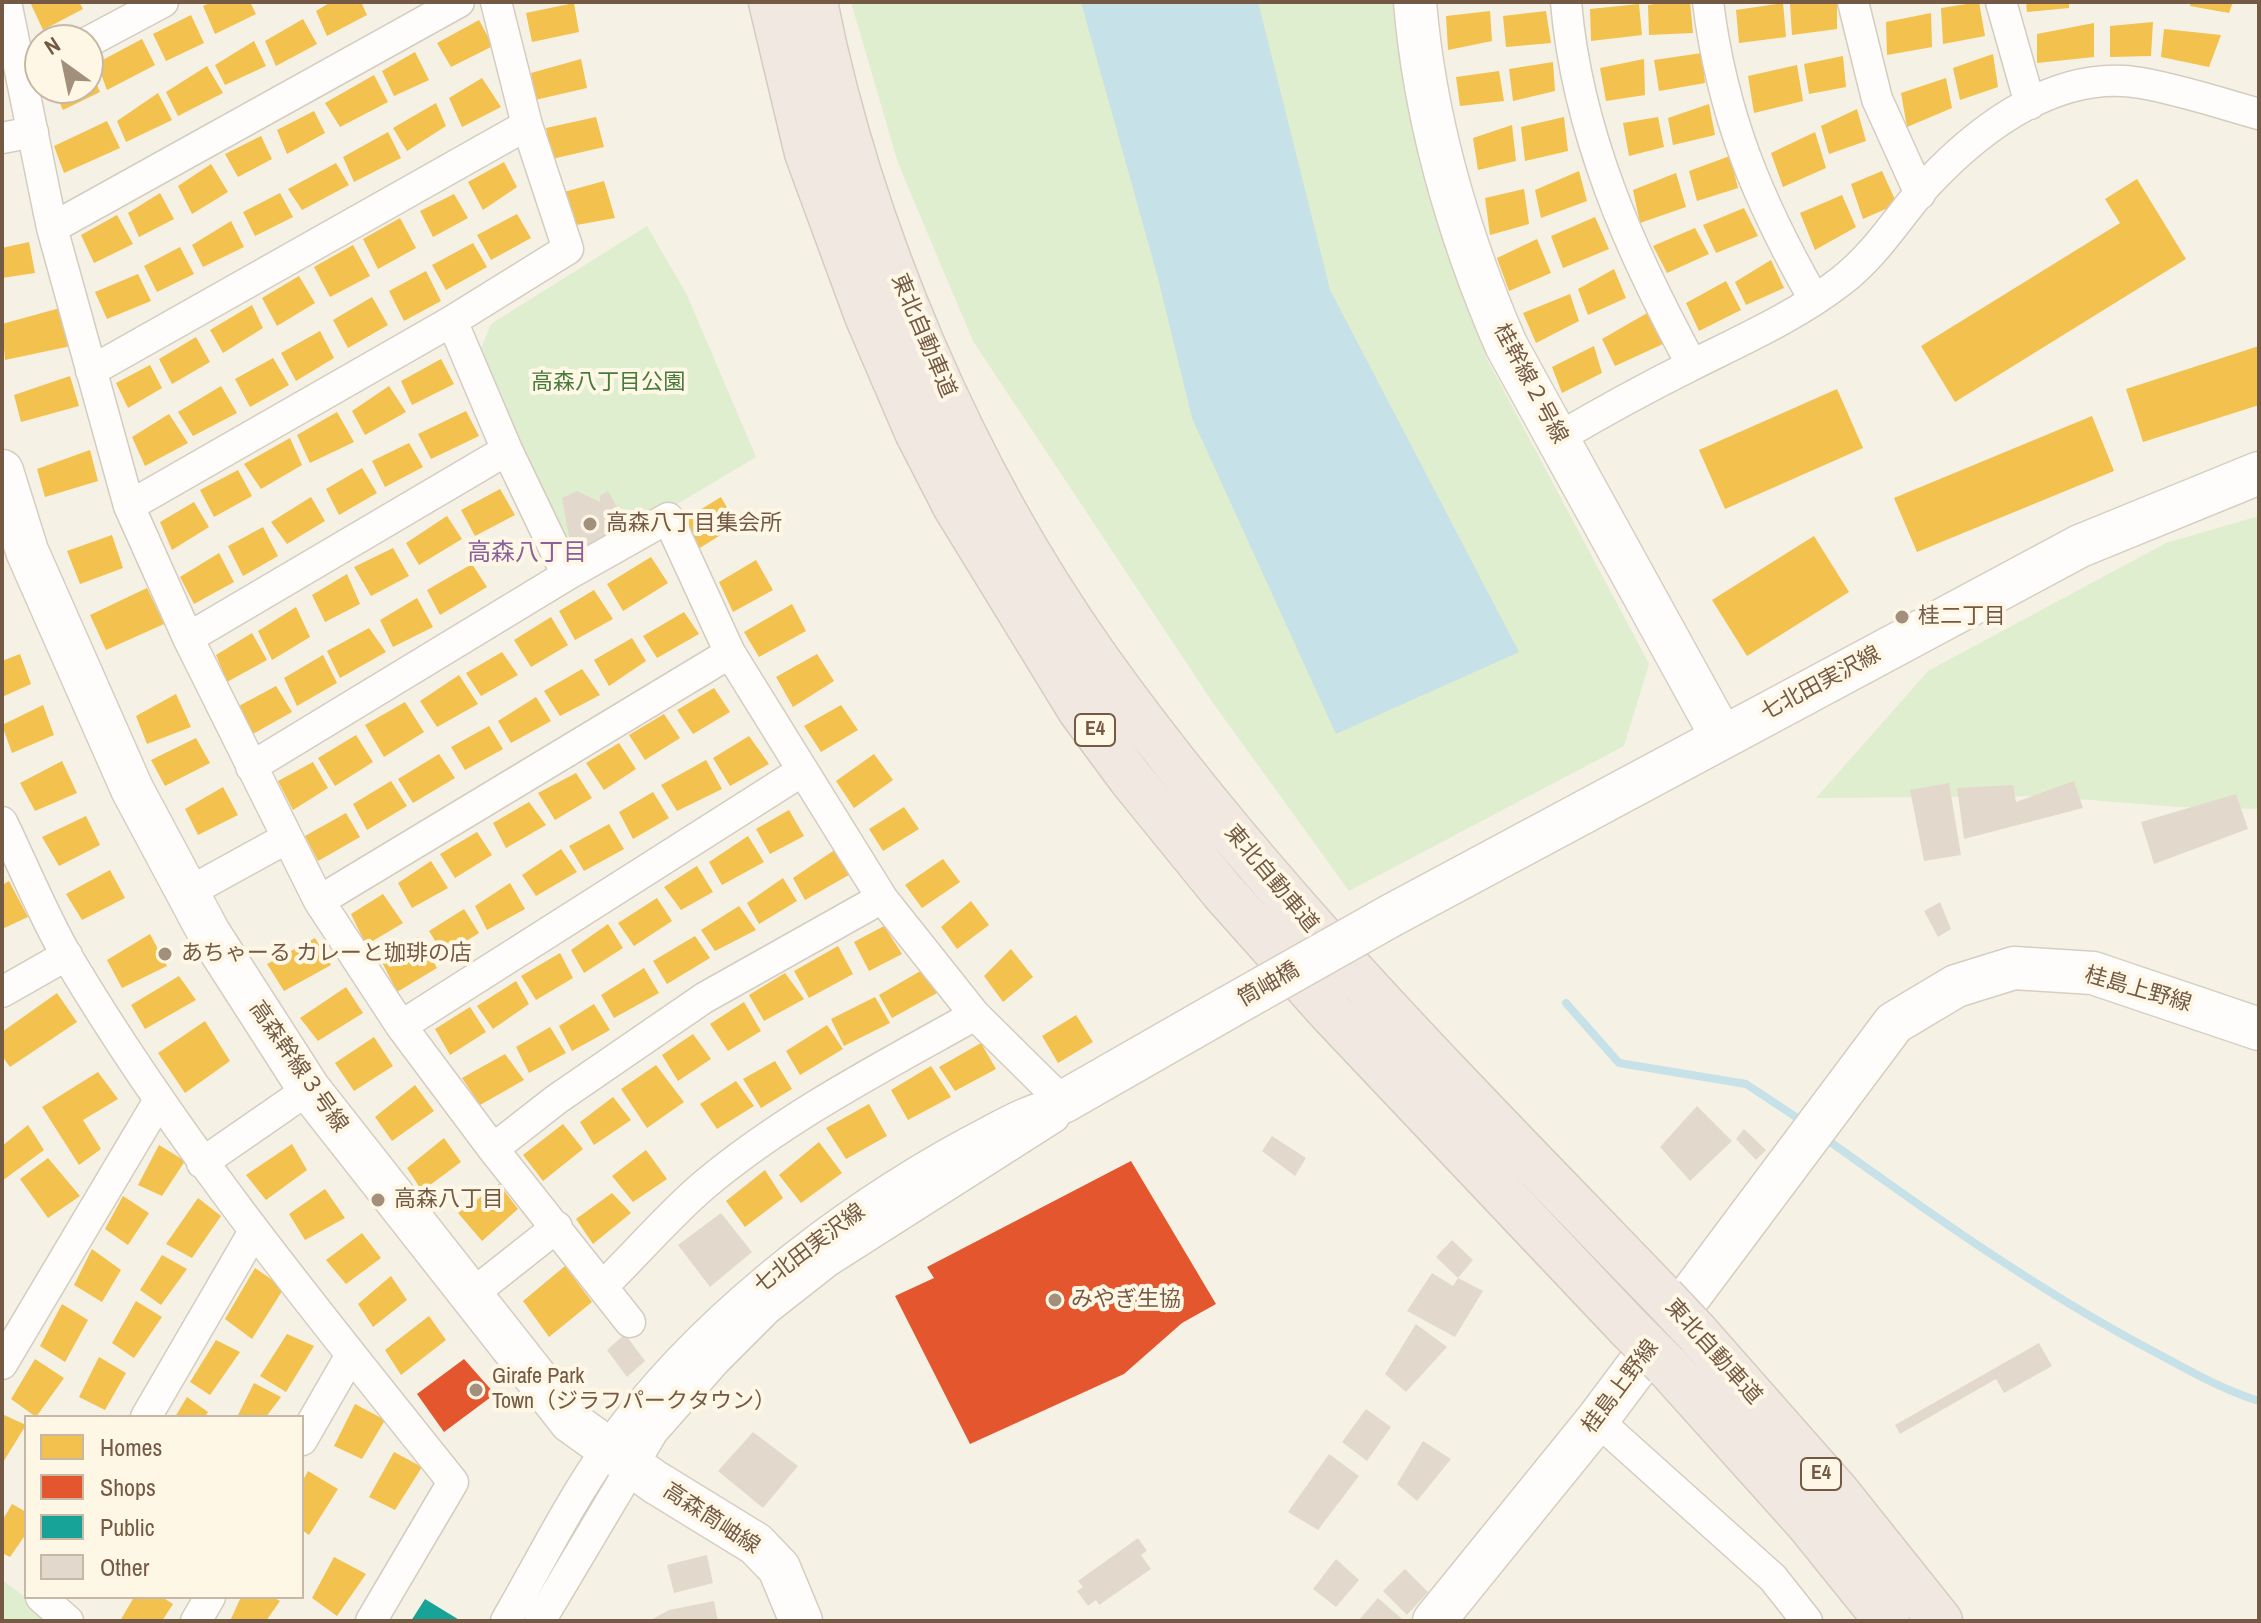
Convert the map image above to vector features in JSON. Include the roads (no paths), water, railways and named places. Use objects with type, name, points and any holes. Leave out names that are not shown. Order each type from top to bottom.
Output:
[{"type":"highway","name":"東北自動車道","points":[[771,2],[807,153],[867,316],[917,432],[977,544],[1080,710],[1131,779],[1223,892],[1331,1013],[1666,1365],[1807,1522],[1887,1621]]},
{"type":"highway","name":"東北自動車道","points":[[815,2],[855,151],[914,322],[976,455],[1028,548],[1096,656],[1187,779],[1281,893],[1369,991],[1696,1332],[1837,1492],[1940,1621]]},
{"type":"street","points":[[6,2],[24,56]]},
{"type":"street","points":[[104,33],[163,2]]},
{"type":"street","points":[[52,228],[459,2]]},
{"type":"street","points":[[129,506],[452,321],[568,249],[527,125],[496,2]]},
{"type":"street","name":"桂幹線２号線","points":[[1415,2],[1427,106],[1458,222],[1506,345],[1722,737]]},
{"type":"street","points":[[1566,2],[1581,88],[1614,207],[1692,365]]},
{"type":"street","points":[[1708,2],[1726,107],[1771,218],[1814,299]]},
{"type":"street","points":[[1853,2],[1877,99],[1920,194]]},
{"type":"street","points":[[2001,2],[2030,104]]},
{"type":"street","points":[[1558,438],[1840,282],[1872,253],[1920,194],[1987,126],[2030,104],[2094,84],[2139,83],[2259,114]]},
{"type":"street","points":[[32,104],[33,132],[52,228],[129,506],[188,638],[251,767],[319,901],[401,1026],[493,1149],[604,1285],[630,1322]]},
{"type":"street","points":[[91,371],[527,125]]},
{"type":"street","points":[[2,138],[33,132]]},
{"type":"street","points":[[452,321],[507,450],[567,575]]},
{"type":"street","points":[[188,638],[507,450]]},
{"type":"street","name":"高森幹線３号線","points":[[2,471],[15,555],[187,893],[309,1089],[571,1422],[619,1458]]},
{"type":"street","name":"七北田実沢線","points":[[1392,915],[2080,546],[2259,473]]},
{"type":"street","points":[[251,767],[567,575],[668,518],[730,653],[882,898],[975,1015],[1063,1102]]},
{"type":"street","points":[[319,901],[730,653]]},
{"type":"street","points":[[401,1026],[802,771]]},
{"type":"street","points":[[2,822],[67,955],[158,1102],[253,1233],[453,1482],[371,1621]]},
{"type":"street","points":[[187,893],[287,838]]},
{"type":"street","points":[[493,1149],[557,1099],[704,998],[882,898]]},
{"type":"street","name":"筒岫橋","points":[[1229,1007],[1392,915]]},
{"type":"street","points":[[2,992],[67,955]]},
{"type":"street","name":"桂島上野線","points":[[1434,1621],[1597,1420],[1828,1107],[1894,1023],[1956,986],[2014,968],[2093,973],[2259,1029]]},
{"type":"street","name":"七北田実沢線","points":[[506,1621],[698,1345],[752,1292],[833,1228],[918,1170],[1037,1106],[1063,1102],[1229,1007]]},
{"type":"street","points":[[604,1285],[702,1187],[769,1136],[975,1015]]},
{"type":"street","points":[[202,1163],[309,1089]]},
{"type":"street","points":[[2,1364],[158,1102]]},
{"type":"street","points":[[471,1295],[557,1227]]},
{"type":"street","points":[[147,1415],[253,1233]]},
{"type":"street","points":[[304,1437],[351,1355]]},
{"type":"street","points":[[1597,1420],[1773,1578],[1807,1621]]},
{"type":"street","points":[[540,1621],[619,1458]]},
{"type":"street","name":"高森筒岫線","points":[[619,1458],[756,1544],[779,1568],[801,1621]]},
{"type":"street","points":[[43,1599],[68,1621]]},
{"type":"street","points":[[196,1621],[209,1599]]},
{"type":"water","points":[[1081,2],[1258,2],[1330,290],[1519,652],[1336,734],[1192,418],[1158,278]]},
{"type":"waterway","points":[[1566,1003],[1619,1063],[1746,1084],[1805,1123]]},
{"type":"waterway","points":[[1822,1136],[1942,1221],[2064,1301],[2203,1378],[2259,1401]]},
{"type":"place","name":"高森八丁目集会所","points":[[590,524]]},
{"type":"place","name":"桂二丁目","points":[[1902,617]]},
{"type":"place","name":"あちゃーる カレーと珈琲の店","points":[[165,954]]},
{"type":"place","name":"高森八丁目","points":[[378,1200]]},
{"type":"place","name":"みやぎ生協","points":[[1055,1300]]},
{"type":"place","name":"Girafe Park Town（ジラフパークタウン）","points":[[476,1390]]},
{"type":"district","name":"高森八丁目","points":[[527,554]]},
{"type":"park label","name":"高森八丁目公園","points":[[608,383]]}]
